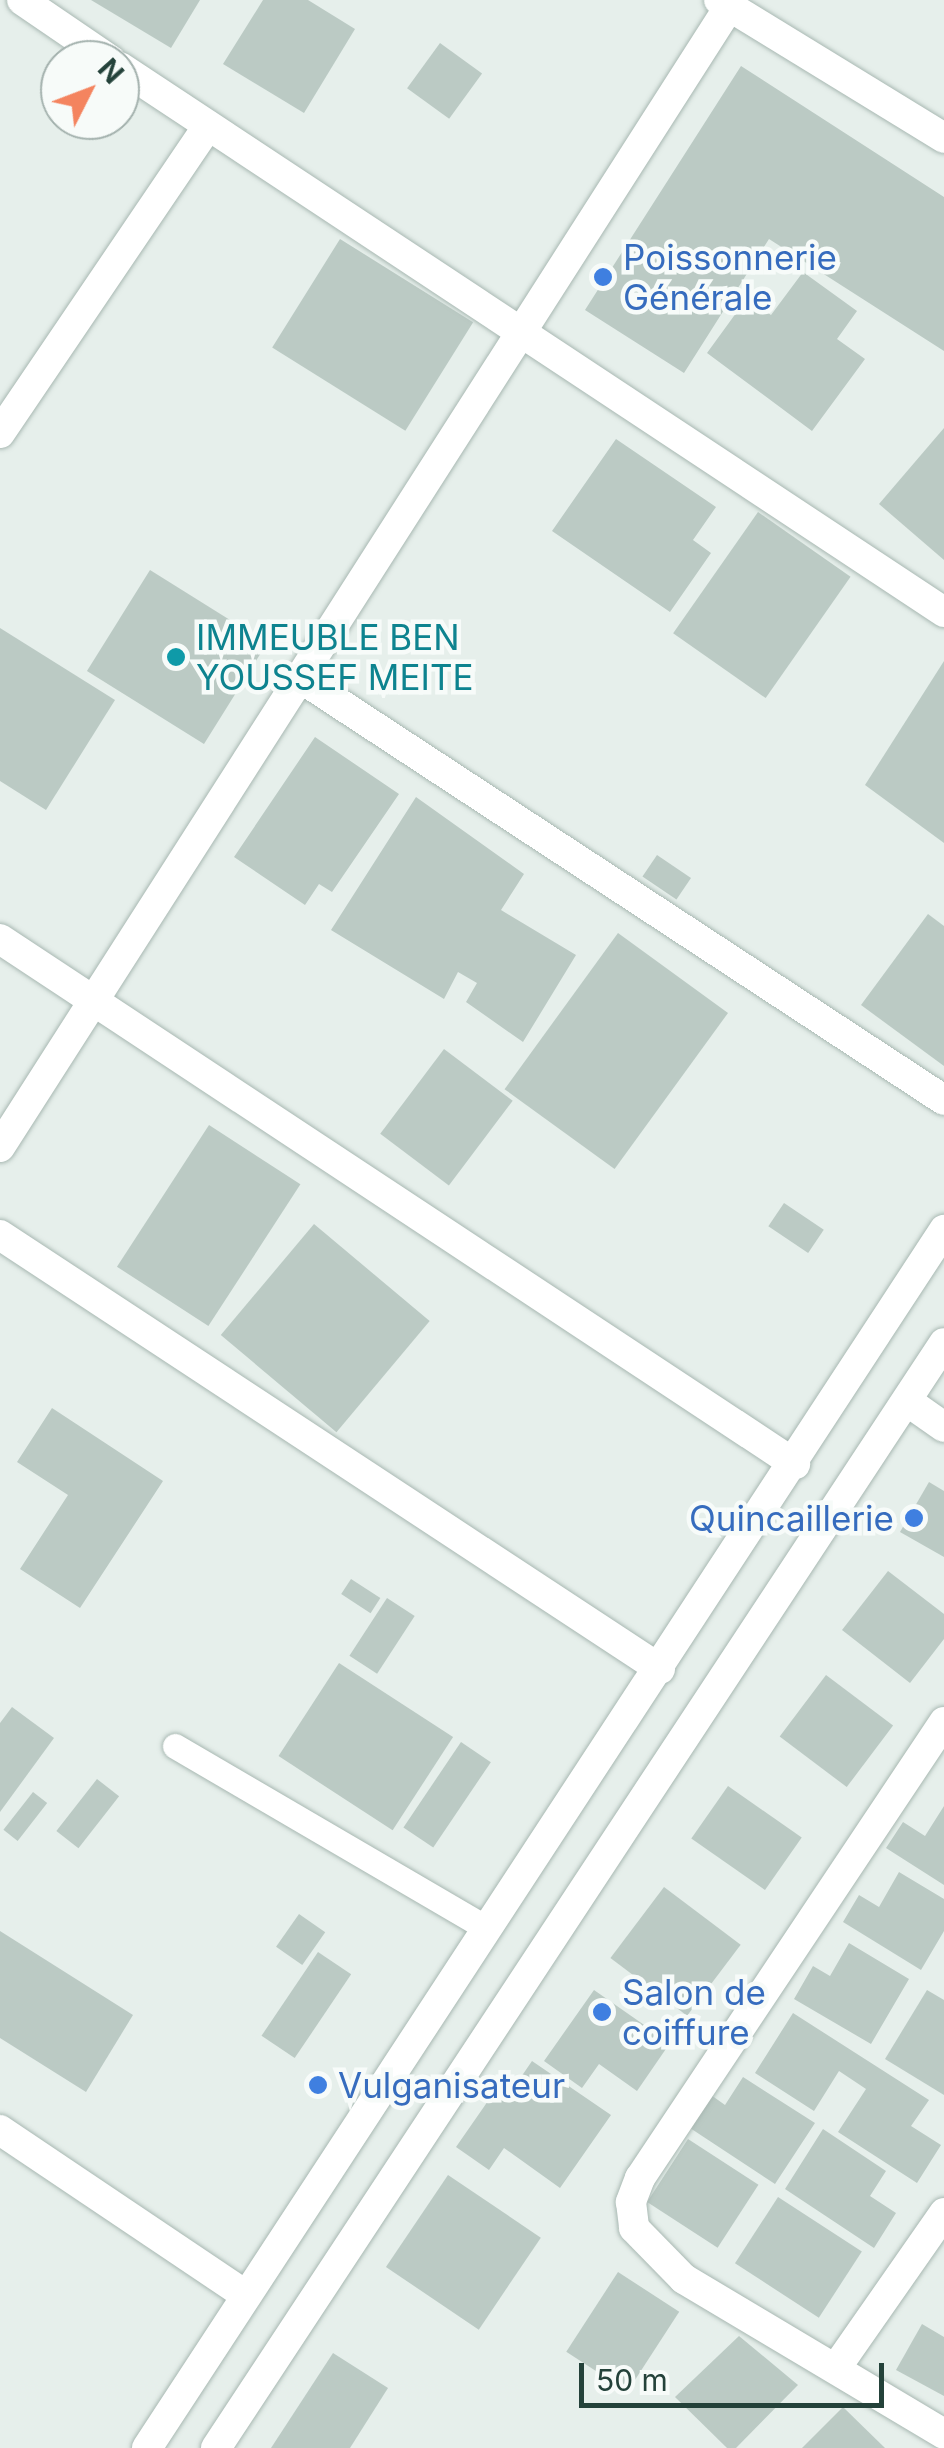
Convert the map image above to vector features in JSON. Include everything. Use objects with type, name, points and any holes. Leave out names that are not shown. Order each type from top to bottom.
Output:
[{"type":"street","points":[[0,9],[6,0]]},
{"type":"street","points":[[22,0],[81,40]]},
{"type":"street","points":[[0,1146],[520,332],[724,4],[944,138]]},
{"type":"street","points":[[140,80],[944,612]]},
{"type":"street","points":[[0,433],[208,126]]},
{"type":"street","points":[[300,677],[944,1100]]},
{"type":"street","points":[[0,940],[94,998],[796,1464]]},
{"type":"street","points":[[146,2448],[483,1926],[796,1464],[944,1230]]},
{"type":"street","points":[[0,1235],[660,1670]]},
{"type":"street","points":[[216,2448],[944,1343]]},
{"type":"street","points":[[907,1401],[944,1427]]},
{"type":"street","points":[[939,1739],[640,2178],[630,2202],[634,2228],[684,2279],[944,2434]]},
{"type":"street","points":[[0,2130],[244,2294]]},
{"type":"street","points":[[836,2368],[944,2213]]},
{"type":"lane","points":[[175,1746],[483,1926]]},
{"type":"building","points":[[91,0],[200,0],[171,48]]},
{"type":"building","points":[[263,0],[308,0],[355,29],[304,113],[223,64]]},
{"type":"building","points":[[440,43],[482,74],[449,119],[407,88]]},
{"type":"building","points":[[741,66],[944,197],[944,351],[769,239],[684,373],[585,310]]},
{"type":"building","points":[[340,239],[473,322],[405,431],[272,348]]},
{"type":"building","points":[[803,272],[857,311],[837,339],[865,359],[812,431],[707,353],[747,298],[771,315]]},
{"type":"building","points":[[944,428],[944,560],[879,504]]},
{"type":"building","points":[[616,439],[716,507],[693,540],[711,553],[670,612],[552,531]]},
{"type":"building","points":[[758,512],[851,577],[766,698],[673,633]]},
{"type":"building","name":"IMMEUBLE BEN YOUSSEF MEITE","points":[[150,570],[267,643],[204,744],[87,671]]},
{"type":"building","points":[[0,628],[115,700],[46,810],[0,781]]},
{"type":"building","points":[[944,661],[944,843],[865,785]]},
{"type":"building","points":[[315,737],[399,794],[332,892],[319,884],[305,905],[234,857]]},
{"type":"building","points":[[416,797],[524,874],[501,910],[576,955],[523,1042],[466,1002],[477,983],[458,972],[444,999],[331,930]]},
{"type":"building","points":[[657,855],[691,878],[676,899],[642,877]]},
{"type":"building","points":[[928,914],[944,926],[944,1066],[861,1005]]},
{"type":"building","points":[[618,933],[728,1013],[615,1169],[505,1089]]},
{"type":"building","points":[[444,1049],[513,1101],[449,1185],[380,1134]]},
{"type":"building","points":[[209,1125],[300,1184],[208,1326],[117,1267]]},
{"type":"building","points":[[784,1203],[824,1230],[808,1253],[768,1226]]},
{"type":"building","points":[[314,1224],[430,1321],[336,1432],[221,1335]]},
{"type":"building","points":[[52,1408],[163,1481],[80,1608],[20,1569],[68,1495],[17,1462]]},
{"type":"building","points":[[929,1482],[944,1491],[944,1557],[900,1532]]},
{"type":"building","points":[[888,1571],[944,1614],[944,1639],[910,1683],[842,1630]]},
{"type":"building","points":[[351,1579],[380,1598],[371,1613],[341,1594]]},
{"type":"building","points":[[387,1598],[415,1616],[377,1674],[349,1656]]},
{"type":"building","points":[[339,1663],[453,1737],[393,1830],[279,1756]]},
{"type":"building","points":[[826,1675],[893,1726],[847,1787],[780,1736]]},
{"type":"building","points":[[12,1707],[54,1738],[0,1812],[0,1723]]},
{"type":"building","points":[[461,1742],[491,1762],[433,1848],[403,1827]]},
{"type":"building","points":[[97,1779],[119,1796],[78,1848],[56,1831]]},
{"type":"building","points":[[728,1786],[802,1838],[765,1890],[691,1838]]},
{"type":"building","points":[[33,1792],[47,1803],[18,1841],[3,1830]]},
{"type":"building","points":[[944,1806],[944,1885],[886,1848],[903,1822],[925,1836]]},
{"type":"building","points":[[899,1872],[944,1899],[944,1931],[921,1970],[843,1922],[859,1895],[879,1907]]},
{"type":"building","points":[[664,1887],[741,1945],[687,2016],[610,1958]]},
{"type":"building","points":[[299,1914],[325,1932],[302,1965],[276,1947]]},
{"type":"building","points":[[0,1931],[133,2015],[86,2092],[0,2038]]},
{"type":"building","points":[[849,1943],[909,1979],[871,2044],[794,1999],[813,1966],[830,1976]]},
{"type":"building","points":[[318,1952],[351,1974],[295,2058],[262,2036]]},
{"type":"building","points":[[594,1990],[670,2043],[637,2091],[599,2064],[582,2088],[544,2061]]},
{"type":"building","points":[[927,1990],[944,2000],[944,2095],[885,2059]]},
{"type":"building","points":[[793,2013],[929,2100],[911,2126],[941,2145],[917,2183],[838,2132],[866,2089],[839,2071],[814,2111],[755,2073]]},
{"type":"building","points":[[532,2061],[611,2115],[560,2188],[504,2148],[489,2170],[456,2147],[497,2088],[508,2096]]},
{"type":"building","points":[[743,2077],[815,2123],[775,2184],[690,2128],[711,2095],[725,2105]]},
{"type":"building","points":[[823,2129],[886,2171],[870,2196],[896,2213],[874,2248],[785,2189]]},
{"type":"building","points":[[688,2139],[758,2185],[718,2248],[647,2202]]},
{"type":"building","points":[[448,2175],[541,2238],[479,2330],[386,2267]]},
{"type":"building","points":[[778,2197],[862,2251],[819,2318],[735,2263]]},
{"type":"building","points":[[618,2272],[679,2312],[627,2391],[566,2352]]},
{"type":"building","points":[[922,2324],[944,2337],[944,2396],[896,2370]]},
{"type":"building","points":[[739,2336],[798,2385],[736,2448],[727,2448],[675,2397]]},
{"type":"building","points":[[333,2353],[388,2388],[350,2448],[271,2448]]},
{"type":"building","points":[[843,2407],[885,2448],[802,2448]]},
{"type":"place","name":"Poissonnerie Générale","points":[[603,277]]},
{"type":"place","name":"IMMEUBLE BEN YOUSSEF MEITE","points":[[176,657]]},
{"type":"place","name":"Quincaillerie","points":[[914,1518]]},
{"type":"place","name":"Salon de coiffure","points":[[602,2012]]},
{"type":"place","name":"Vulganisateur","points":[[318,2085]]}]
